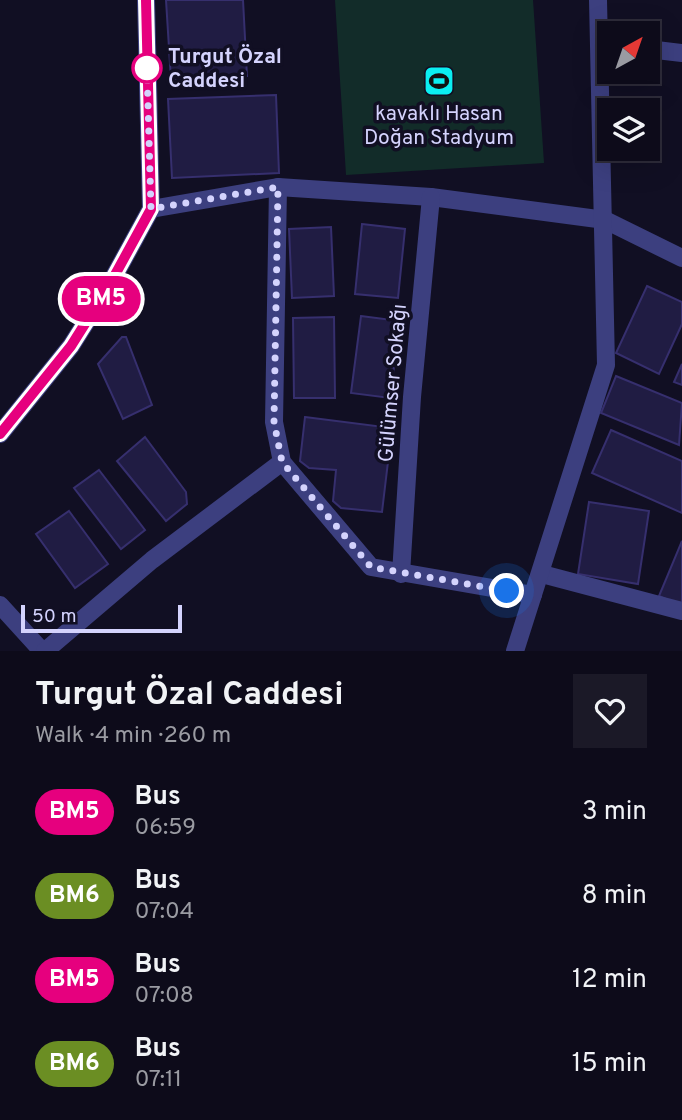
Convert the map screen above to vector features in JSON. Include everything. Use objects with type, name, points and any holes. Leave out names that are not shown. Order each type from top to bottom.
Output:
[{"type":"street","points":[[0,434],[71,346],[110,284],[151,209],[146,0]]},
{"type":"street","points":[[598,0],[601,21]]},
{"type":"street","points":[[660,50],[682,53]]},
{"type":"street","points":[[515,651],[542,574],[606,365],[605,84]]},
{"type":"street","points":[[151,209],[278,187],[431,197],[605,220],[682,258]]},
{"type":"street","points":[[278,187],[274,422],[282,462],[371,567],[533,595]]},
{"type":"street","name":"Gülümser Sokağı","points":[[401,574],[412,397],[431,197]]},
{"type":"street","points":[[0,605],[44,651],[152,560],[282,462]]},
{"type":"street","points":[[542,574],[682,611]]},
{"type":"green space","name":"kavaklı Hasan Doğan Stadyum","points":[[335,0],[533,0],[544,163],[346,175]]},
{"type":"building","points":[[166,0],[243,0],[247,76],[171,80]]},
{"type":"building","points":[[276,95],[279,173],[172,178],[168,99]]},
{"type":"building","points":[[362,224],[405,229],[398,298],[355,294]]},
{"type":"building","points":[[331,227],[334,296],[292,298],[289,229]]},
{"type":"building","points":[[647,286],[682,302],[682,324],[659,374],[616,353]]},
{"type":"building","points":[[361,316],[400,321],[390,398],[351,393]]},
{"type":"building","points":[[334,317],[335,398],[294,398],[293,318]]},
{"type":"building","points":[[122,337],[126,337],[152,405],[123,419],[98,364]]},
{"type":"building","points":[[682,364],[682,385],[674,382]]},
{"type":"building","points":[[616,376],[682,403],[679,445],[601,413]]},
{"type":"building","points":[[305,417],[392,428],[382,512],[341,508],[333,501],[336,470],[309,468],[300,461]]},
{"type":"building","points":[[611,430],[682,461],[682,513],[592,473]]},
{"type":"building","points":[[145,437],[186,492],[187,504],[166,521],[117,461]]},
{"type":"building","points":[[99,470],[145,530],[121,549],[74,488]]},
{"type":"building","points":[[589,502],[649,511],[638,584],[578,574]]},
{"type":"building","points":[[69,511],[108,564],[75,588],[36,534]]},
{"type":"building","points":[[682,541],[682,606],[659,596]]},
{"type":"bus line","name":"BM5","points":[[0,434],[71,346],[110,284],[151,209],[146,0]]},
{"type":"place","name":"Turgut Özal Caddesi","points":[[147,68]]},
{"type":"place","name":"kavaklı Hasan Doğan Stadyum","points":[[439,81]]},
{"type":"route","points":[[147,68],[151,209],[278,187],[274,422],[282,462],[371,567],[507,591]]}]
